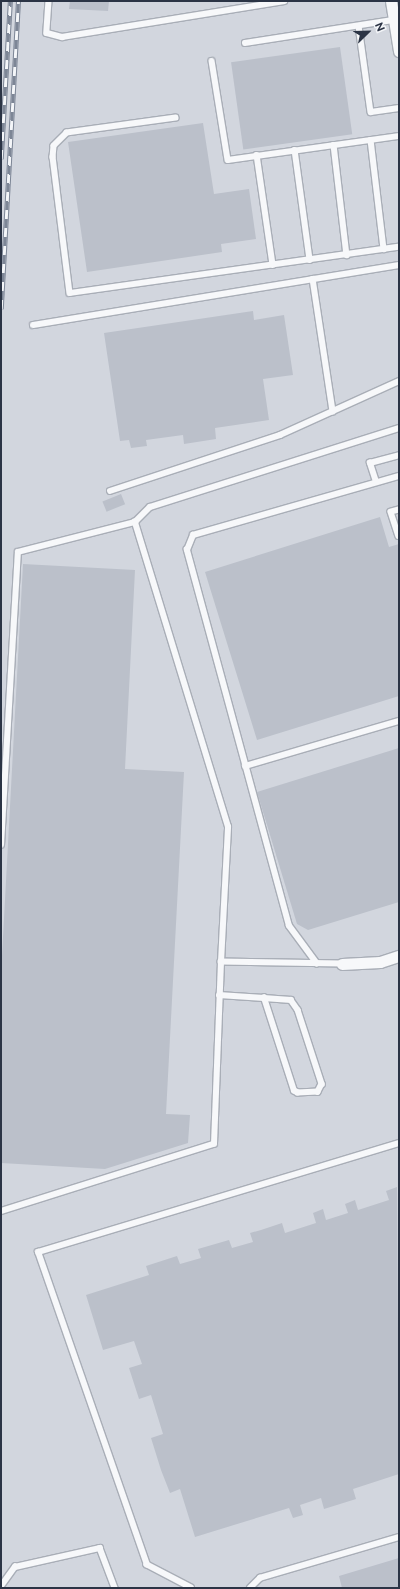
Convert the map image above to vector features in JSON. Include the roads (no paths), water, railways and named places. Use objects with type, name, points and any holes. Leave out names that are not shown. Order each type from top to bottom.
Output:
[{"type":"street","points":[[391,1],[399,51]]},
{"type":"street","points":[[342,964],[380,962],[399,956]]},
{"type":"lane","points":[[49,1],[47,33],[62,37],[284,1]]},
{"type":"lane","points":[[245,43],[394,20]]},
{"type":"lane","points":[[359,26],[371,112],[399,108]]},
{"type":"lane","points":[[212,61],[228,160],[399,136]]},
{"type":"lane","points":[[176,118],[67,133],[54,146],[53,157],[70,293],[399,247]]},
{"type":"lane","points":[[370,140],[384,250]]},
{"type":"lane","points":[[334,145],[347,255]]},
{"type":"lane","points":[[294,150],[310,260]]},
{"type":"lane","points":[[257,156],[274,265]]},
{"type":"lane","points":[[33,325],[399,266]]},
{"type":"lane","points":[[313,279],[333,411]]},
{"type":"lane","points":[[110,490],[280,435],[399,381]]},
{"type":"lane","points":[[1,845],[18,552],[135,522],[150,507],[399,428]]},
{"type":"lane","points":[[376,482],[370,463],[399,455]]},
{"type":"lane","points":[[317,964],[289,926],[187,550],[193,535],[399,476]]},
{"type":"lane","points":[[399,510],[391,512],[399,536]]},
{"type":"lane","points":[[1,1211],[214,1144],[219,995],[228,827],[135,522]]},
{"type":"lane","points":[[246,766],[399,720]]},
{"type":"lane","points":[[221,962],[342,964]]},
{"type":"lane","points":[[219,995],[264,998],[291,1000],[295,1004],[322,1084],[318,1092],[298,1093],[294,1091],[264,998]]},
{"type":"lane","points":[[191,1588],[147,1565],[38,1252],[399,1143]]},
{"type":"lane","points":[[250,1588],[260,1578],[399,1537]]},
{"type":"lane","points":[[1,1586],[15,1567],[100,1548],[115,1588]]},
{"type":"railway","points":[[1,159],[10,1]]},
{"type":"railway","points":[[1,309],[18,1]]}]
